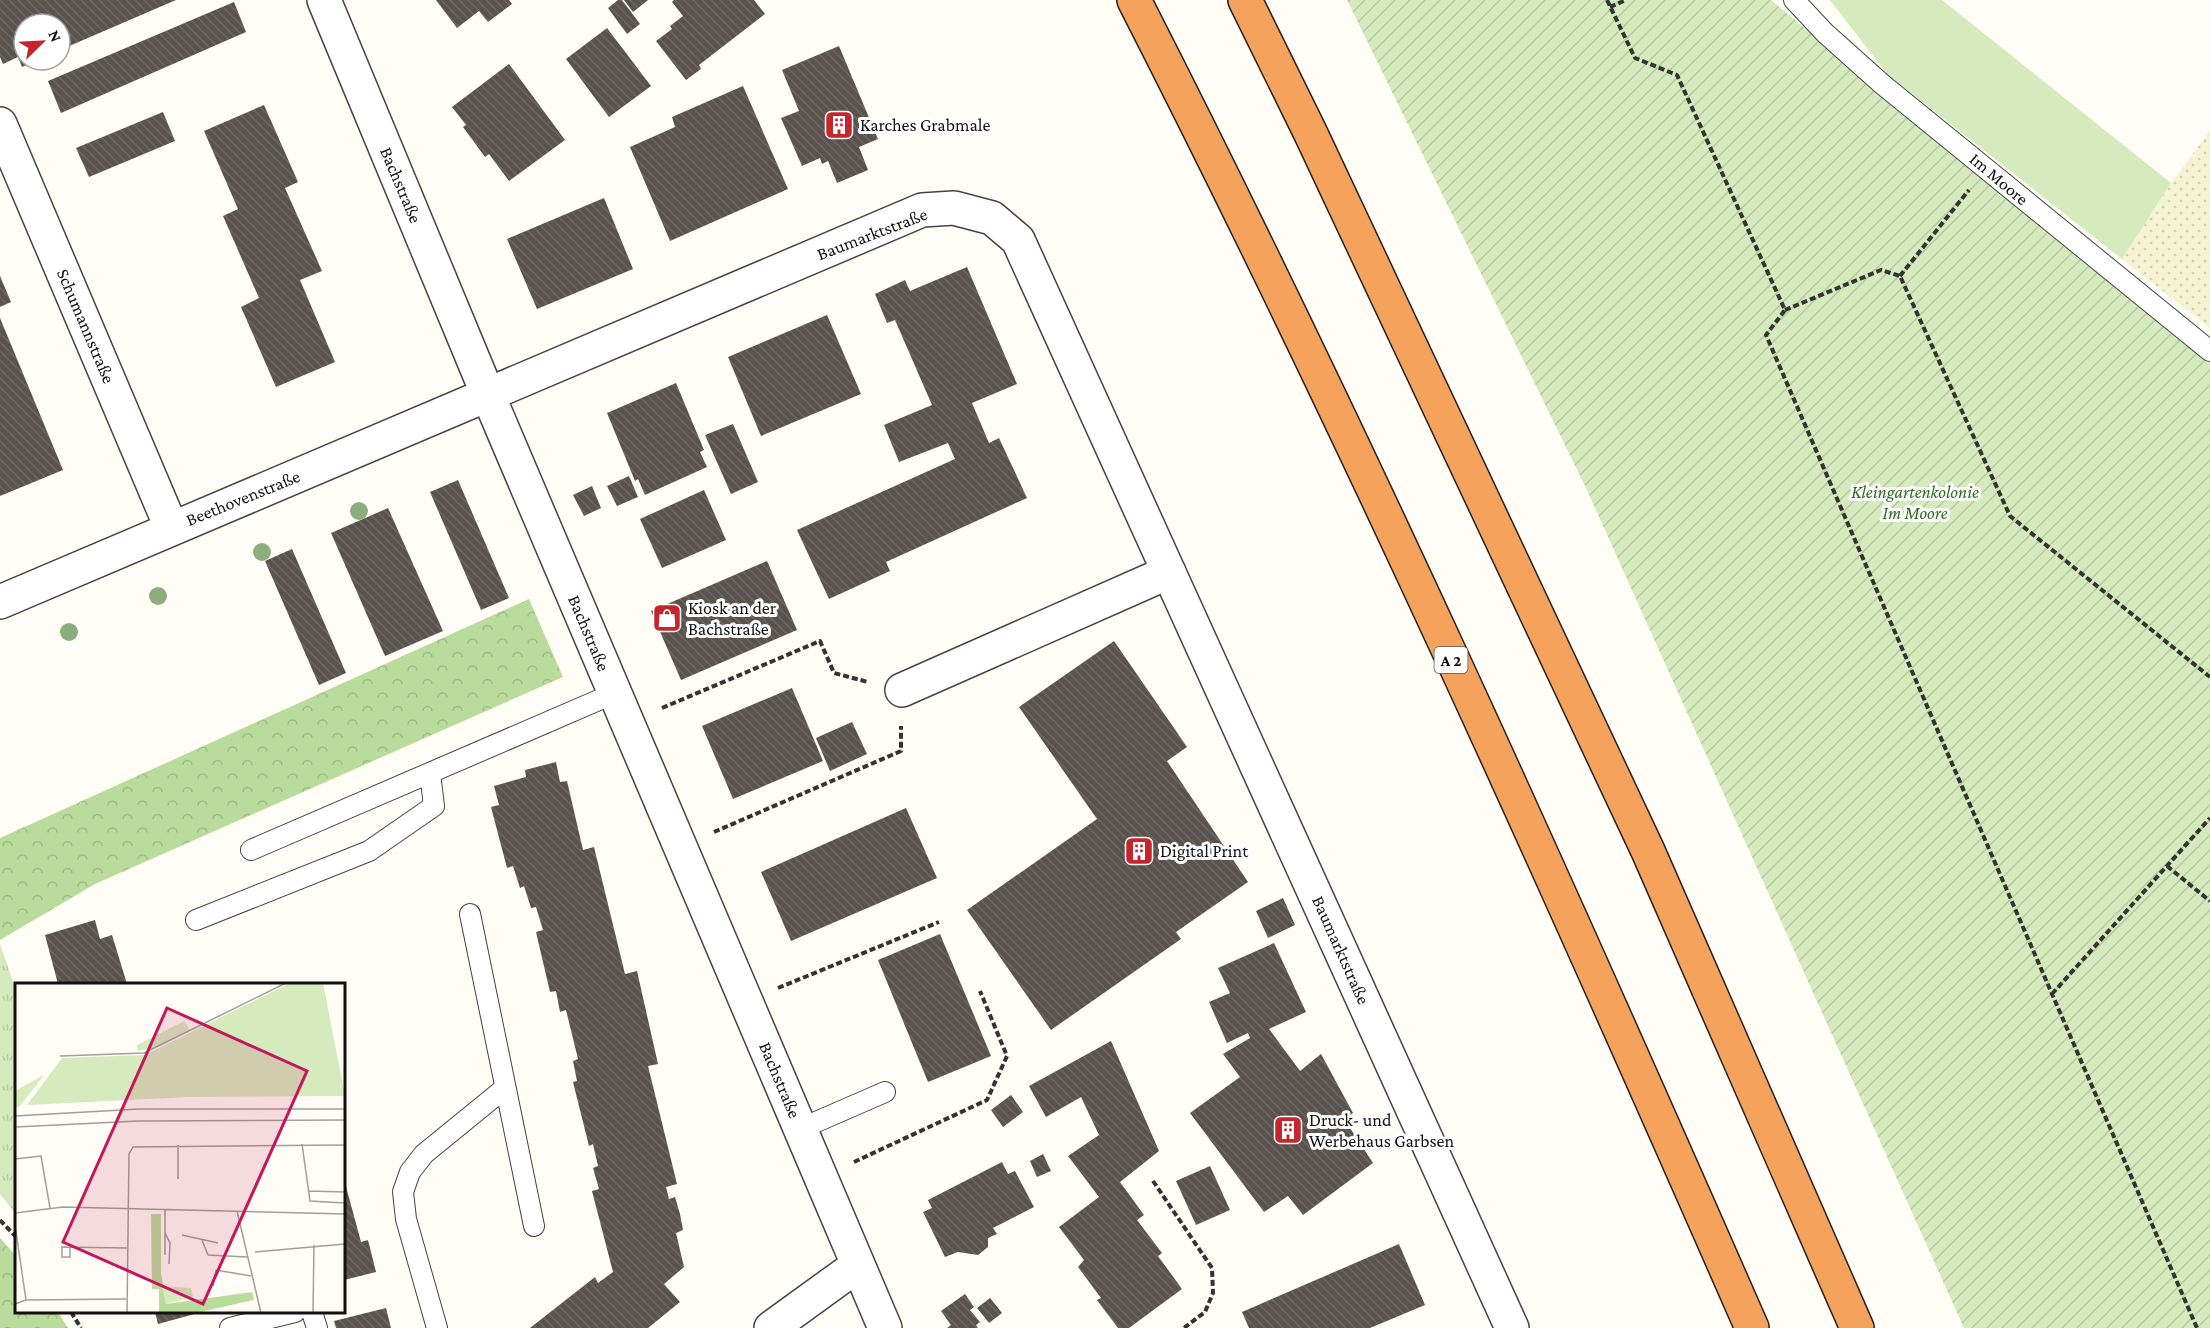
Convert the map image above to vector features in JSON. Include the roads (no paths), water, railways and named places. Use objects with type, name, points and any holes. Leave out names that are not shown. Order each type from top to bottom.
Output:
[{"type":"highway","name":"A 2","points":[[1134,0],[1223,174],[1563,897],[1752,1328]]},
{"type":"highway","points":[[1245,0],[1310,132],[1643,840],[1857,1328]]},
{"type":"street","name":"Bachstraße","points":[[324,0],[488,395],[885,1328]]},
{"type":"street","name":"Schumannstraße","points":[[0,124],[171,527]]},
{"type":"street","name":"Baumarktstraße","points":[[488,395],[922,210],[954,208],[992,218],[1018,240],[1512,1328]]},
{"type":"street","name":"Beethovenstraße","points":[[0,602],[171,527],[488,395]]},
{"type":"street","points":[[902,690],[1169,572]]},
{"type":"street","points":[[771,1328],[858,1265]]},
{"type":"lane","name":"Im Moore","points":[[1794,0],[1833,41],[2210,351]]},
{"type":"lane","points":[[251,850],[430,772],[621,708]]},
{"type":"lane","points":[[196,920],[369,851],[434,806],[430,772]]},
{"type":"lane","points":[[470,914],[534,1226]]},
{"type":"lane","points":[[437,1328],[406,1219],[403,1192],[410,1172],[424,1154],[505,1088]]},
{"type":"lane","points":[[800,1129],[885,1092]]},
{"type":"lane","points":[[230,1328],[287,1313]]},
{"type":"lane","points":[[313,1313],[317,1328]]},
{"type":"place","name":"Karches Grabmale","points":[[839,125]]},
{"type":"place","name":"Kiosk an der Bachstraße","points":[[667,618]]},
{"type":"place","name":"Digital Print","points":[[1139,851]]},
{"type":"place","name":"Druck- und Werbehaus Garbsen","points":[[1288,1130]]},
{"type":"park label","name":"Kleingartenkolonie Im Moore","points":[[1915,502]]}]
